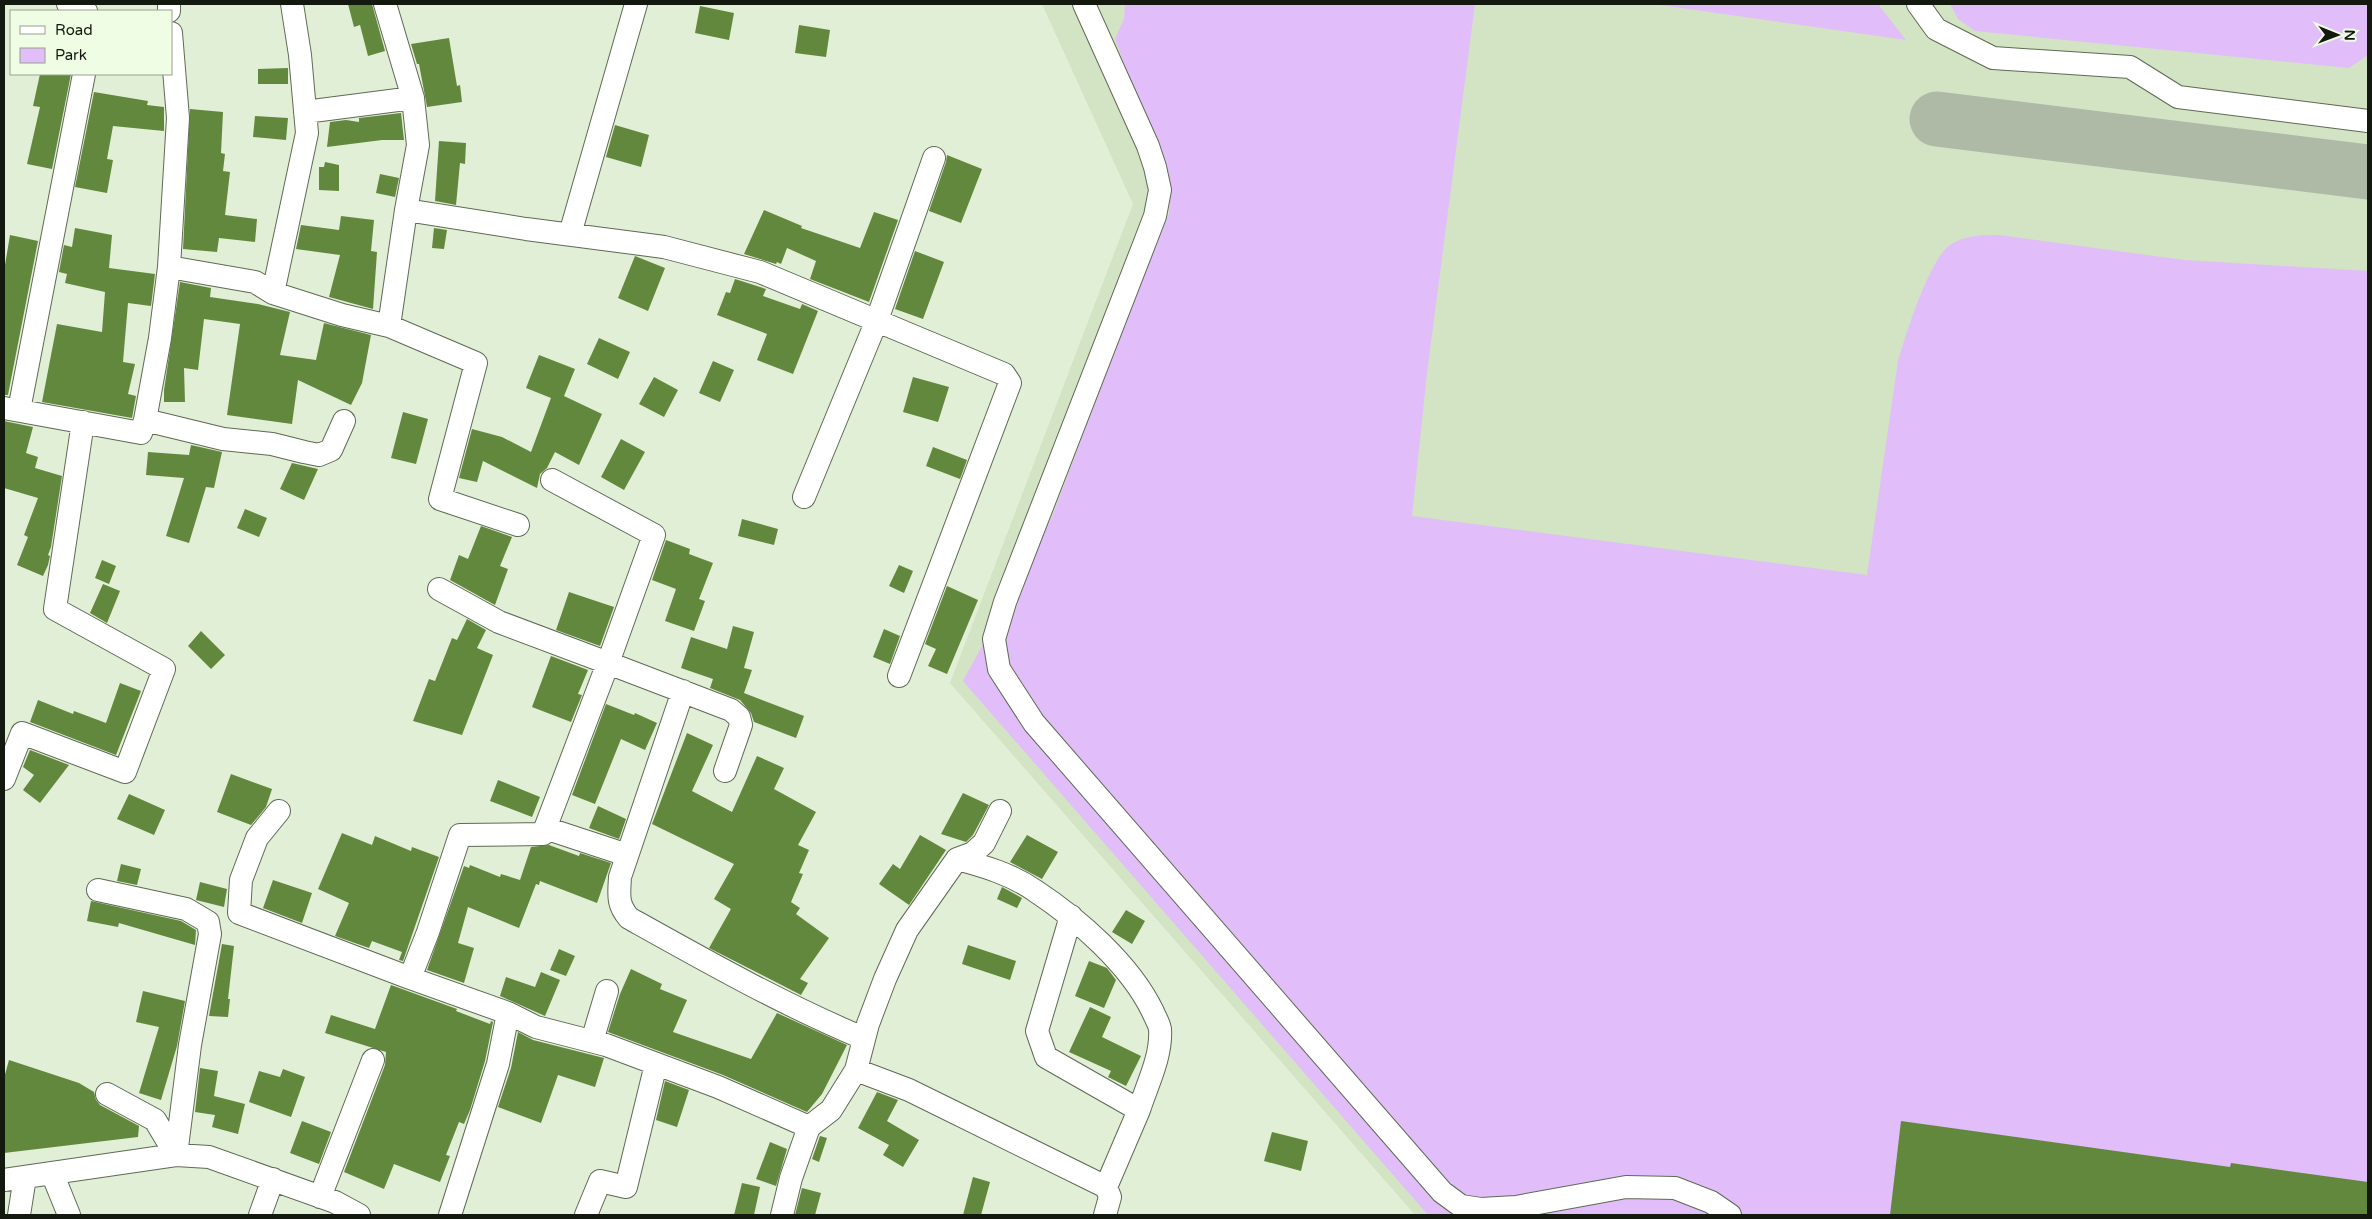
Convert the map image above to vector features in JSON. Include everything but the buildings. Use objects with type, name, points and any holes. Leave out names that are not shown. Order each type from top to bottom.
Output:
[{"type":"street","points":[[68,4],[83,10]]},
{"type":"street","points":[[273,293],[306,133],[292,4]]},
{"type":"street","points":[[385,4],[413,98],[418,145],[406,210],[389,326]]},
{"type":"street","points":[[570,234],[636,4]]},
{"type":"street","points":[[1084,4],[1148,146],[1160,190],[1155,216],[1005,602],[994,640],[999,669],[1034,723],[1442,1192],[1461,1206],[1481,1209],[1516,1207],[1626,1187],[1675,1188],[1711,1202],[1730,1215]]},
{"type":"street","points":[[1918,4],[1936,29],[1993,58],[2130,68],[2178,97],[2368,121]]},
{"type":"street","points":[[84,75],[12,409],[141,433],[160,338],[169,267],[178,118],[172,45]]},
{"type":"street","points":[[305,112],[413,98]]},
{"type":"street","points":[[804,497],[877,320],[934,158]]},
{"type":"street","points":[[406,210],[664,248],[760,272],[1004,374],[1010,383],[899,676]]},
{"type":"street","points":[[169,267],[255,282],[273,293],[342,315],[389,326],[476,363],[440,499],[518,525]]},
{"type":"street","points":[[145,420],[223,439],[272,444],[319,454],[331,450],[344,421]]},
{"type":"street","points":[[4,779],[22,732],[125,772],[164,669],[55,609],[83,422]]},
{"type":"street","points":[[410,978],[428,932],[460,835],[543,834],[654,535],[552,480]]},
{"type":"street","points":[[439,589],[499,622],[730,710],[738,717],[741,725],[725,771]]},
{"type":"street","points":[[683,691],[627,855],[620,878],[618,901],[629,918],[756,989],[863,1038]]},
{"type":"street","points":[[279,810],[257,838],[241,880],[239,913],[508,1013],[536,1026],[592,1041],[718,1087],[809,1127]]},
{"type":"street","points":[[782,1215],[791,1178],[809,1127],[831,1110],[856,1070],[863,1038],[885,979],[908,930],[957,859],[973,853],[984,843],[1000,811]]},
{"type":"street","points":[[545,828],[627,855]]},
{"type":"street","points":[[957,859],[992,868],[1034,890],[1071,916],[1130,973],[1145,996],[1160,1028],[1158,1051],[1139,1110],[1106,1187]]},
{"type":"street","points":[[98,890],[186,909],[208,922],[210,934],[190,1045],[176,1155]]},
{"type":"street","points":[[1071,916],[1037,1031],[1041,1046],[1046,1057],[1139,1110]]},
{"type":"street","points":[[592,1041],[607,991]]},
{"type":"street","points":[[450,1215],[498,1064],[508,1013]]},
{"type":"street","points":[[320,1197],[373,1060]]},
{"type":"street","points":[[586,1215],[600,1181],[626,1186],[656,1064]]},
{"type":"street","points":[[856,1070],[909,1090],[1106,1187],[1110,1197],[1105,1215]]},
{"type":"street","points":[[107,1094],[155,1120],[176,1155]]},
{"type":"street","points":[[19,1215],[14,1179],[176,1155],[209,1157],[320,1197],[359,1215]]},
{"type":"street","points":[[52,1173],[69,1215]]},
{"type":"street","points":[[260,1215],[273,1179]]},
{"type":"shaded area","points":[[1042,4],[2368,4],[2368,1215],[1415,1215],[950,683],[1133,204]]},
{"type":"green space","points":[[1125,4],[1475,4],[1427,373],[1412,516],[1867,575],[1898,361],[1912,316],[1926,281],[1942,253],[1950,245],[1968,237],[1999,235],[2184,260],[2368,271],[2368,1215],[1428,1215],[963,681],[1052,517],[1149,260],[1169,214],[1171,188],[1115,39],[1124,19]]},
{"type":"green space","points":[[1653,4],[1878,4],[1906,40]]},
{"type":"green space","points":[[1950,4],[2368,4],[2368,55],[2349,68],[1975,31],[1958,19]]},
{"type":"taxiway","points":[[1937,119],[2368,172]]}]
